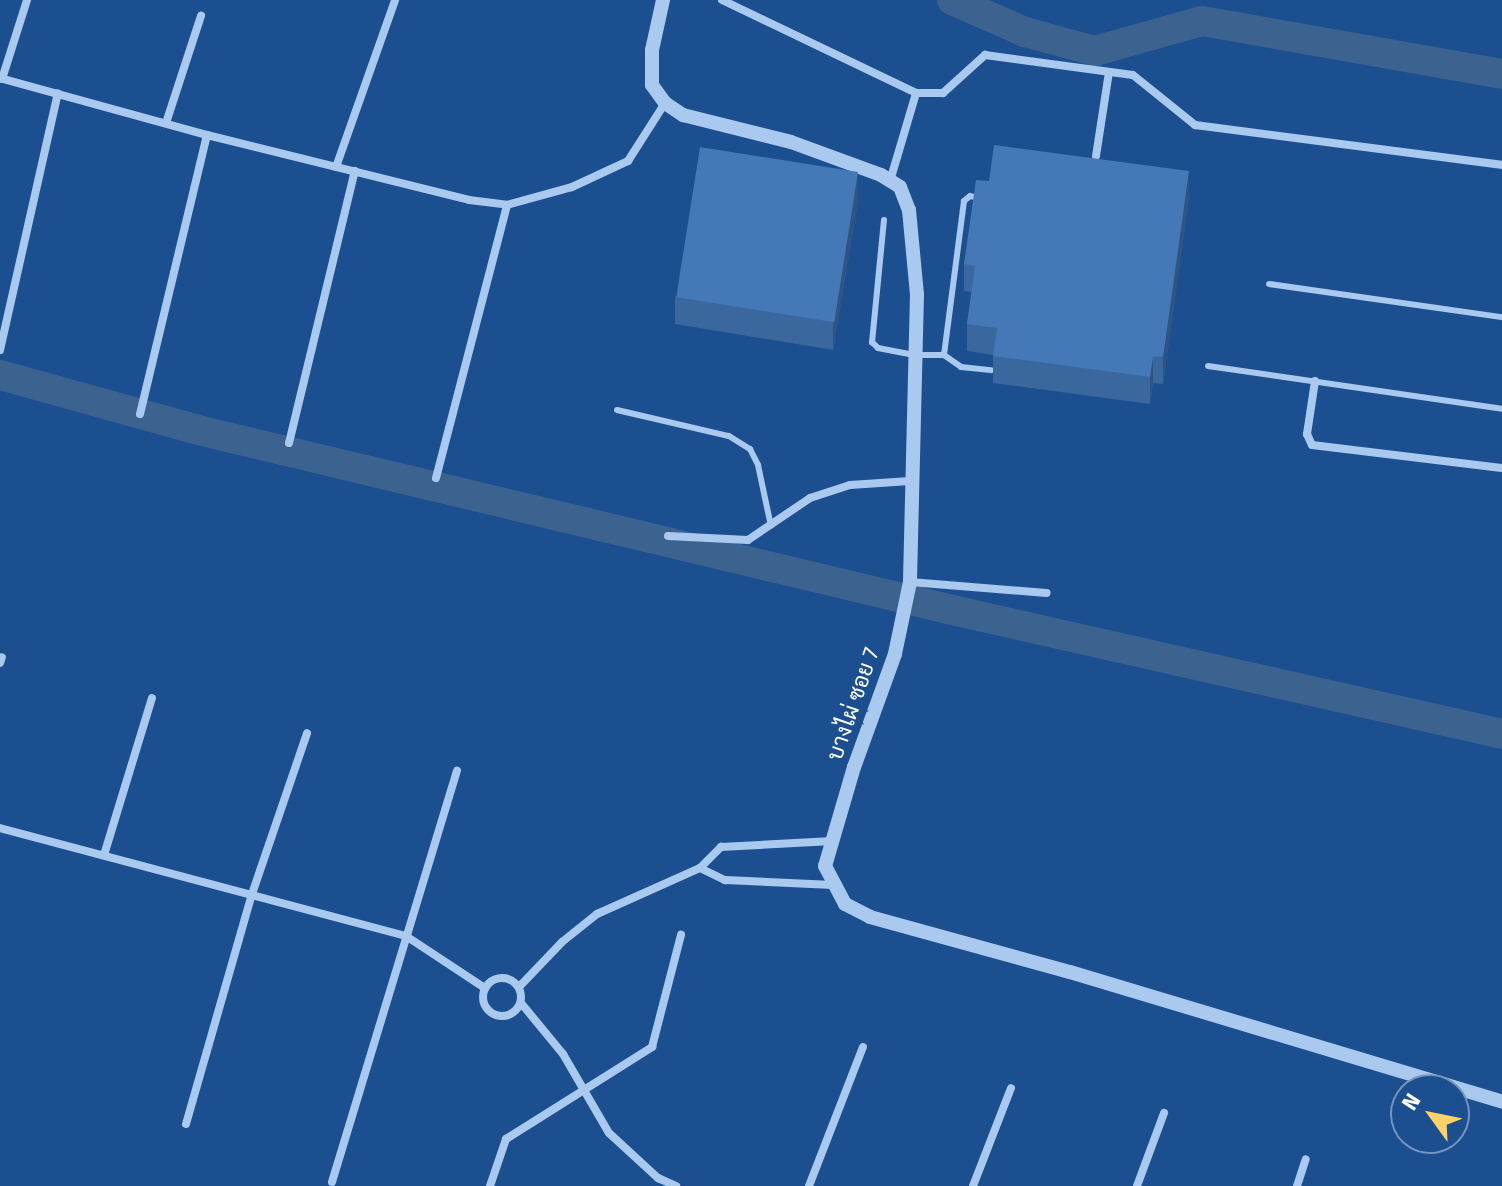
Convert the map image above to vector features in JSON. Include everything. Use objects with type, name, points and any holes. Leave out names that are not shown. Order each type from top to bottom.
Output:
[{"type":"street","points":[[27,0],[1,79],[207,135],[469,200],[507,205],[572,187],[628,161],[665,103]]},
{"type":"street","points":[[336,167],[395,0]]},
{"type":"street","points":[[663,0],[652,50],[652,85],[665,103],[683,115],[791,142],[890,181],[916,93]]},
{"type":"street","points":[[722,0],[916,93],[943,93],[985,55],[1133,75],[1195,125],[1502,165]]},
{"type":"street","points":[[166,123],[201,16]]},
{"type":"street","points":[[1096,156],[1109,72]]},
{"type":"street","points":[[0,350],[58,93]]},
{"type":"street","points":[[140,414],[207,135]]},
{"type":"street","points":[[289,443],[355,171]]},
{"type":"street","name":"บางไผ่ ซอย 7","points":[[833,885],[825,866],[854,767],[895,654],[909,587],[917,294],[909,210],[900,187],[890,181]]},
{"type":"street","points":[[436,478],[507,205]]},
{"type":"street","points":[[1315,381],[1307,434],[1312,445],[1502,468]]},
{"type":"street","points":[[668,536],[748,540],[810,498],[850,485],[910,481]]},
{"type":"street","points":[[909,587],[1047,593]]},
{"type":"street","points":[[104,855],[152,698]]},
{"type":"street","points":[[186,1124],[252,894],[307,733]]},
{"type":"street","points":[[332,1182],[457,771]]},
{"type":"street","points":[[0,828],[406,936],[485,988]]},
{"type":"street","points":[[519,987],[562,942],[597,914],[700,868],[721,847],[833,841]]},
{"type":"street","points":[[700,868],[725,880],[833,885],[845,904],[870,917],[1070,972],[1502,1102]]},
{"type":"street","points":[[490,1186],[506,1139],[652,1047],[681,935]]},
{"type":"street","points":[[521,1003],[509,1015],[493,1014],[484,1003],[485,988],[498,978],[506,978],[519,987],[521,1003],[563,1054],[609,1133],[658,1178],[676,1186]]},
{"type":"street","points":[[809,1186],[863,1047]]},
{"type":"street","points":[[973,1186],[1011,1088]]},
{"type":"street","points":[[1137,1186],[1164,1113]]},
{"type":"street","points":[[1297,1186],[1306,1159]]},
{"type":"lane","points":[[944,355],[964,201],[970,196],[985,199]]},
{"type":"lane","points":[[884,220],[872,342],[878,348],[914,355],[944,355],[961,367],[991,370]]},
{"type":"lane","points":[[1269,284],[1502,317]]},
{"type":"lane","points":[[1208,366],[1502,409]]},
{"type":"lane","points":[[617,410],[729,436],[750,449],[758,465],[771,527]]},
{"type":"building","points":[[994,145],[1189,171],[1163,357],[1153,356],[1150,377],[993,356],[997,328],[967,324],[975,266],[964,264],[976,180],[989,181]]},
{"type":"building","points":[[700,147],[858,172],[834,322],[676,297]]},
{"type":"waterway","points":[[952,0],[1025,32],[1095,51],[1202,21],[1502,74]]},
{"type":"waterway","points":[[0,375],[198,430],[948,609],[1502,734]]}]
